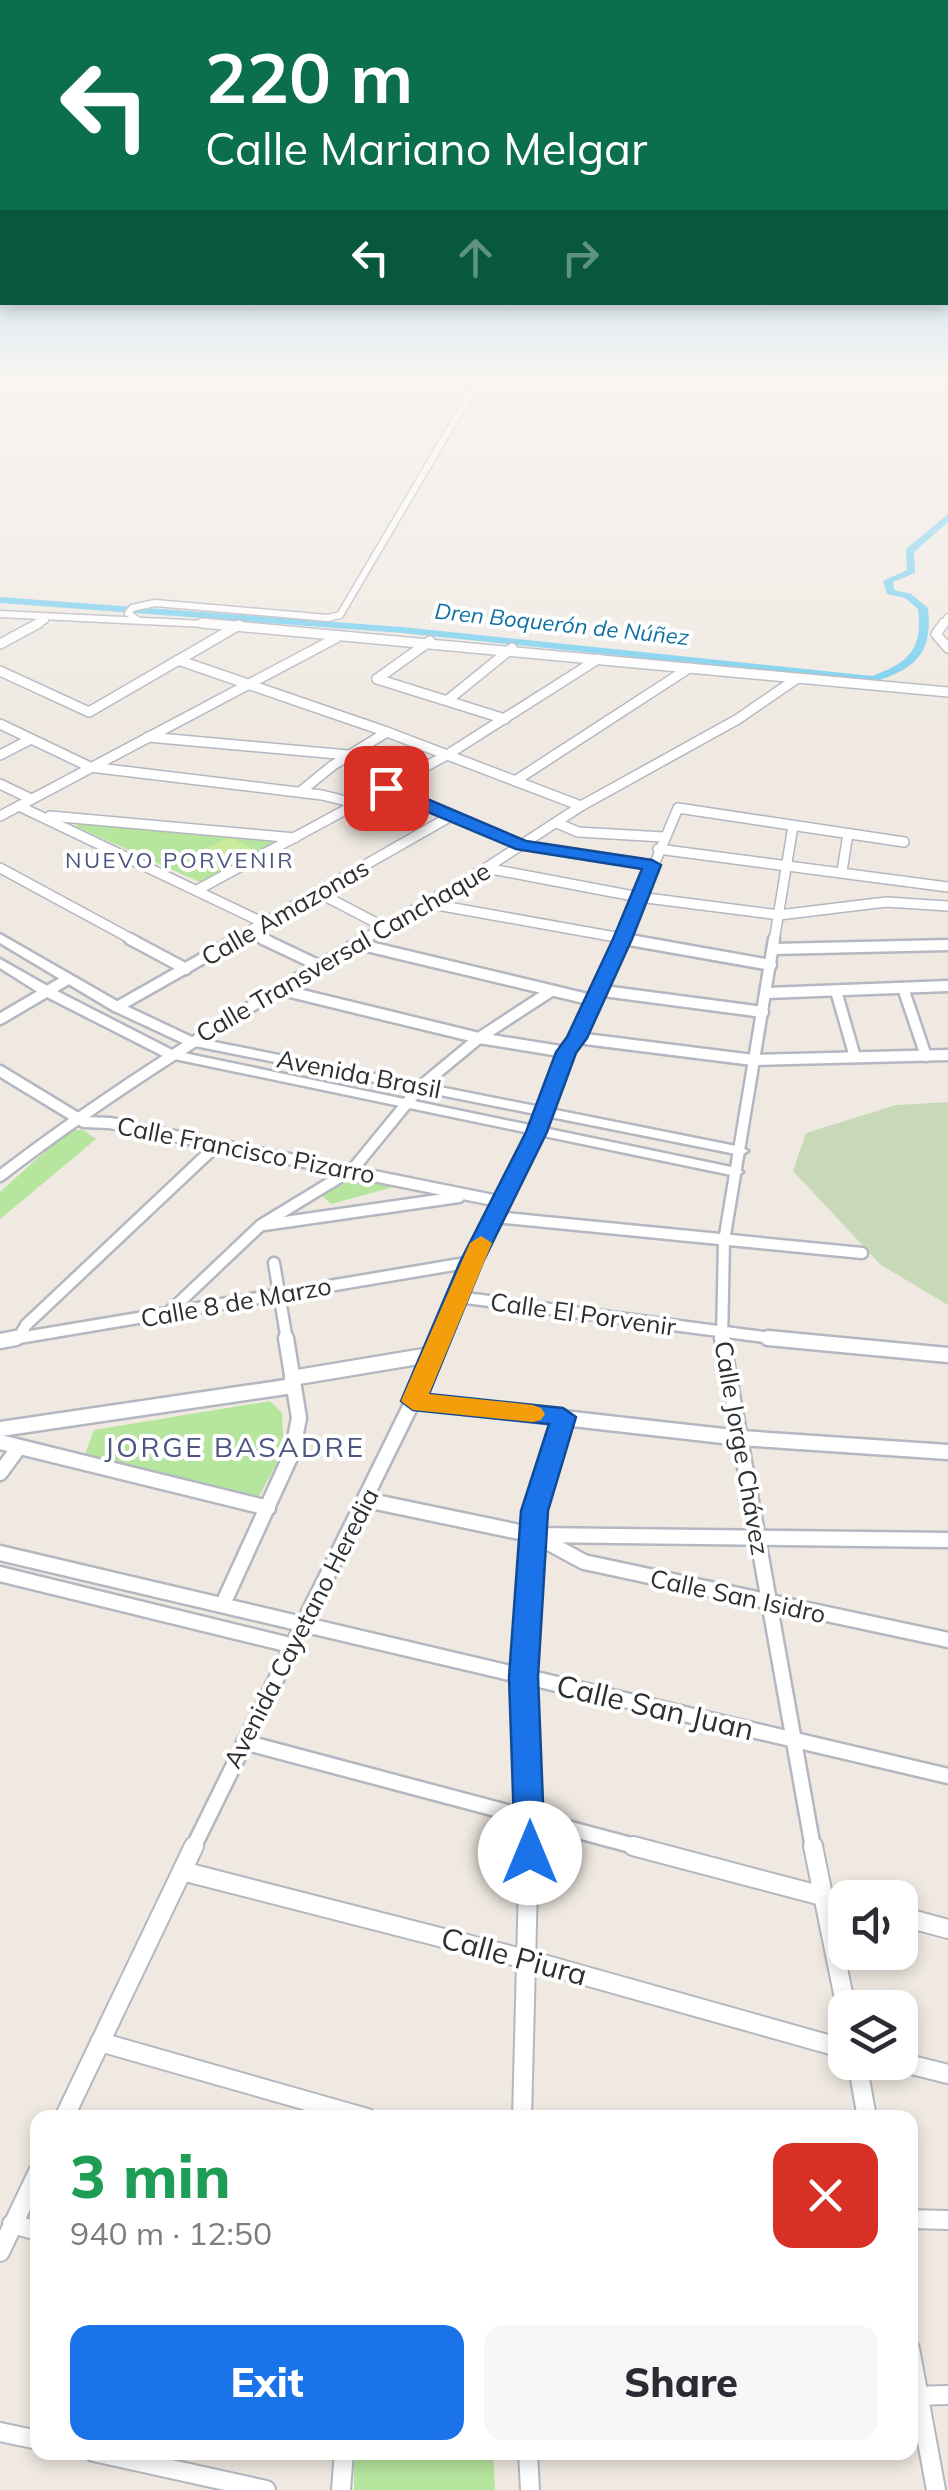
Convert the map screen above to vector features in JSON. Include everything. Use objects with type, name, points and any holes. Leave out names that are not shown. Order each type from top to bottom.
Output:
[{"type":"street","points":[[148,621],[130,610],[155,603],[328,618],[340,615],[412,492]]},
{"type":"street","points":[[0,614],[239,625],[948,692]]},
{"type":"street","points":[[948,617],[936,634],[948,648]]},
{"type":"street","points":[[0,644],[47,619]]},
{"type":"street","points":[[0,671],[88,712],[239,625]]},
{"type":"street","points":[[0,816],[337,637]]},
{"type":"street","points":[[430,641],[376,678],[505,718]]},
{"type":"street","points":[[448,700],[512,648]]},
{"type":"street","points":[[199,889],[447,754],[598,659]]},
{"type":"street","points":[[178,660],[388,732],[581,806]]},
{"type":"street","points":[[515,782],[689,668]]},
{"type":"street","name":"Calle Transversal Canchaque","points":[[0,1176],[76,1116],[190,1041],[486,868],[581,806],[738,719],[796,679]]},
{"type":"street","points":[[0,724],[90,767],[300,792],[358,804]]},
{"type":"street","points":[[300,792],[348,755],[388,732]]},
{"type":"street","points":[[148,738],[348,755]]},
{"type":"street","points":[[0,755],[30,740]]},
{"type":"street","points":[[0,784],[31,799]]},
{"type":"street","points":[[386,788],[522,846],[652,865]]},
{"type":"street","points":[[20,806],[266,924]]},
{"type":"street","name":"Avenida Cayetano Heredia","points":[[68,2110],[290,1645],[413,1401],[430,1355],[536,1132],[566,1052],[577,1038],[623,939],[678,808],[793,826]]},
{"type":"street","points":[[42,815],[295,838]]},
{"type":"street","name":"Calle Amazonas","points":[[117,1007],[451,816]]},
{"type":"street","points":[[556,823],[578,832],[663,838]]},
{"type":"street","points":[[793,826],[904,842]]},
{"type":"street","name":"Calle Jorge Chávez","points":[[793,826],[724,1241],[720,1334],[760,1540],[791,1740],[842,1990]]},
{"type":"street","points":[[842,871],[848,834]]},
{"type":"street","points":[[658,849],[948,887]]},
{"type":"street","points":[[0,868],[186,969]]},
{"type":"street","points":[[486,868],[639,896],[780,915],[886,902],[948,906]]},
{"type":"street","points":[[319,893],[386,928]]},
{"type":"street","points":[[426,903],[771,965]]},
{"type":"street","points":[[250,932],[320,966]]},
{"type":"street","name":"Avenida Brasil","points":[[0,938],[117,1007],[190,1041],[741,1151]]},
{"type":"street","points":[[358,944],[551,991],[763,1012]]},
{"type":"street","points":[[774,949],[948,945]]},
{"type":"street","name":"Avenida Brasil","points":[[0,963],[46,992],[170,1054],[736,1172]]},
{"type":"street","points":[[0,1019],[68,979]]},
{"type":"street","points":[[766,993],[948,986]]},
{"type":"street","points":[[903,988],[926,1056]]},
{"type":"street","points":[[282,990],[479,1038],[566,1052]]},
{"type":"street","points":[[836,990],[856,1057]]},
{"type":"street","points":[[166,1315],[261,1225],[353,1169],[421,1086],[479,1038],[551,991]]},
{"type":"street","points":[[577,1038],[753,1060],[948,1055]]},
{"type":"street","name":"Calle Francisco Pizarro","points":[[0,1071],[84,1122],[110,1123],[353,1169],[502,1202]]},
{"type":"street","points":[[19,1337],[26,1325],[217,1144]]},
{"type":"street","points":[[261,1225],[468,1196]]},
{"type":"street","points":[[495,1217],[862,1253]]},
{"type":"street","points":[[224,1604],[292,1453],[299,1418],[274,1262]]},
{"type":"street","name":"Calle 8 de Marzo","points":[[0,1341],[472,1262]]},
{"type":"street","name":"Calle El Porvenir","points":[[458,1296],[720,1334],[948,1355]]},
{"type":"street","points":[[0,1429],[292,1382],[430,1355]]},
{"type":"street","points":[[413,1401],[741,1438],[948,1452]]},
{"type":"street","points":[[522,2110],[530,1817],[524,1677],[534,1511],[563,1417]]},
{"type":"street","points":[[0,1442],[268,1508]]},
{"type":"street","points":[[0,1473],[18,1447]]},
{"type":"street","points":[[366,1500],[534,1534],[948,1540]]},
{"type":"street","name":"Calle San Isidro","points":[[534,1534],[584,1562],[948,1640]]},
{"type":"street","name":"Calle San Juan","points":[[0,1553],[948,1776]]},
{"type":"street","points":[[0,1574],[290,1645]]},
{"type":"street","points":[[244,1742],[828,1898]]},
{"type":"street","name":"Calle Piura","points":[[182,1871],[529,1960],[828,2044]]},
{"type":"street","points":[[918,1921],[948,1929]]},
{"type":"street","points":[[100,2042],[339,2110]]},
{"type":"street","points":[[918,2066],[948,2074]]},
{"type":"street","points":[[860,2080],[866,2110]]},
{"type":"street","points":[[0,2252],[30,2188]]},
{"type":"street","points":[[918,2219],[948,2220]]},
{"type":"street","points":[[12,2224],[30,2229]]},
{"type":"street","points":[[918,2396],[948,2395]]},
{"type":"street","points":[[918,2413],[936,2490]]},
{"type":"street","points":[[0,2432],[30,2438]]},
{"type":"street","points":[[130,2460],[266,2490]]},
{"type":"street","points":[[341,2490],[343,2460]]},
{"type":"street","points":[[528,2460],[530,2490]]},
{"type":"green space","points":[[75,826],[284,840],[204,884]]},
{"type":"green space","points":[[230,837],[252,849],[211,868],[190,856]]},
{"type":"green space","points":[[948,1102],[948,1305],[881,1265],[793,1171],[806,1133],[896,1105]]},
{"type":"green space","points":[[69,1130],[83,1130],[96,1139],[0,1219],[0,1192]]},
{"type":"green space","points":[[355,1178],[397,1186],[331,1204],[321,1195]]},
{"type":"green space","points":[[270,1401],[282,1413],[284,1450],[259,1496],[243,1501],[84,1457],[94,1430]]},
{"type":"green space","points":[[354,2460],[493,2460],[495,2490],[354,2490]]},
{"type":"waterway","name":"Dren Boquerón de Núñez","points":[[0,600],[402,630],[873,679],[908,663],[921,646],[923,608],[908,596],[890,592],[888,581],[912,571],[909,551],[948,517]]},
{"type":"slow traffic","points":[[481,1243],[413,1401],[533,1414]]},
{"type":"district","name":"NUEVO PORVENIR","points":[[180,860]]},
{"type":"district","name":"JORGE BASADRE","points":[[235,1447]]},
{"type":"route","points":[[386,788],[522,846],[652,865],[623,939],[577,1038],[566,1052],[536,1132],[472,1262],[413,1401],[563,1417],[534,1511],[524,1677],[530,1853]]}]
